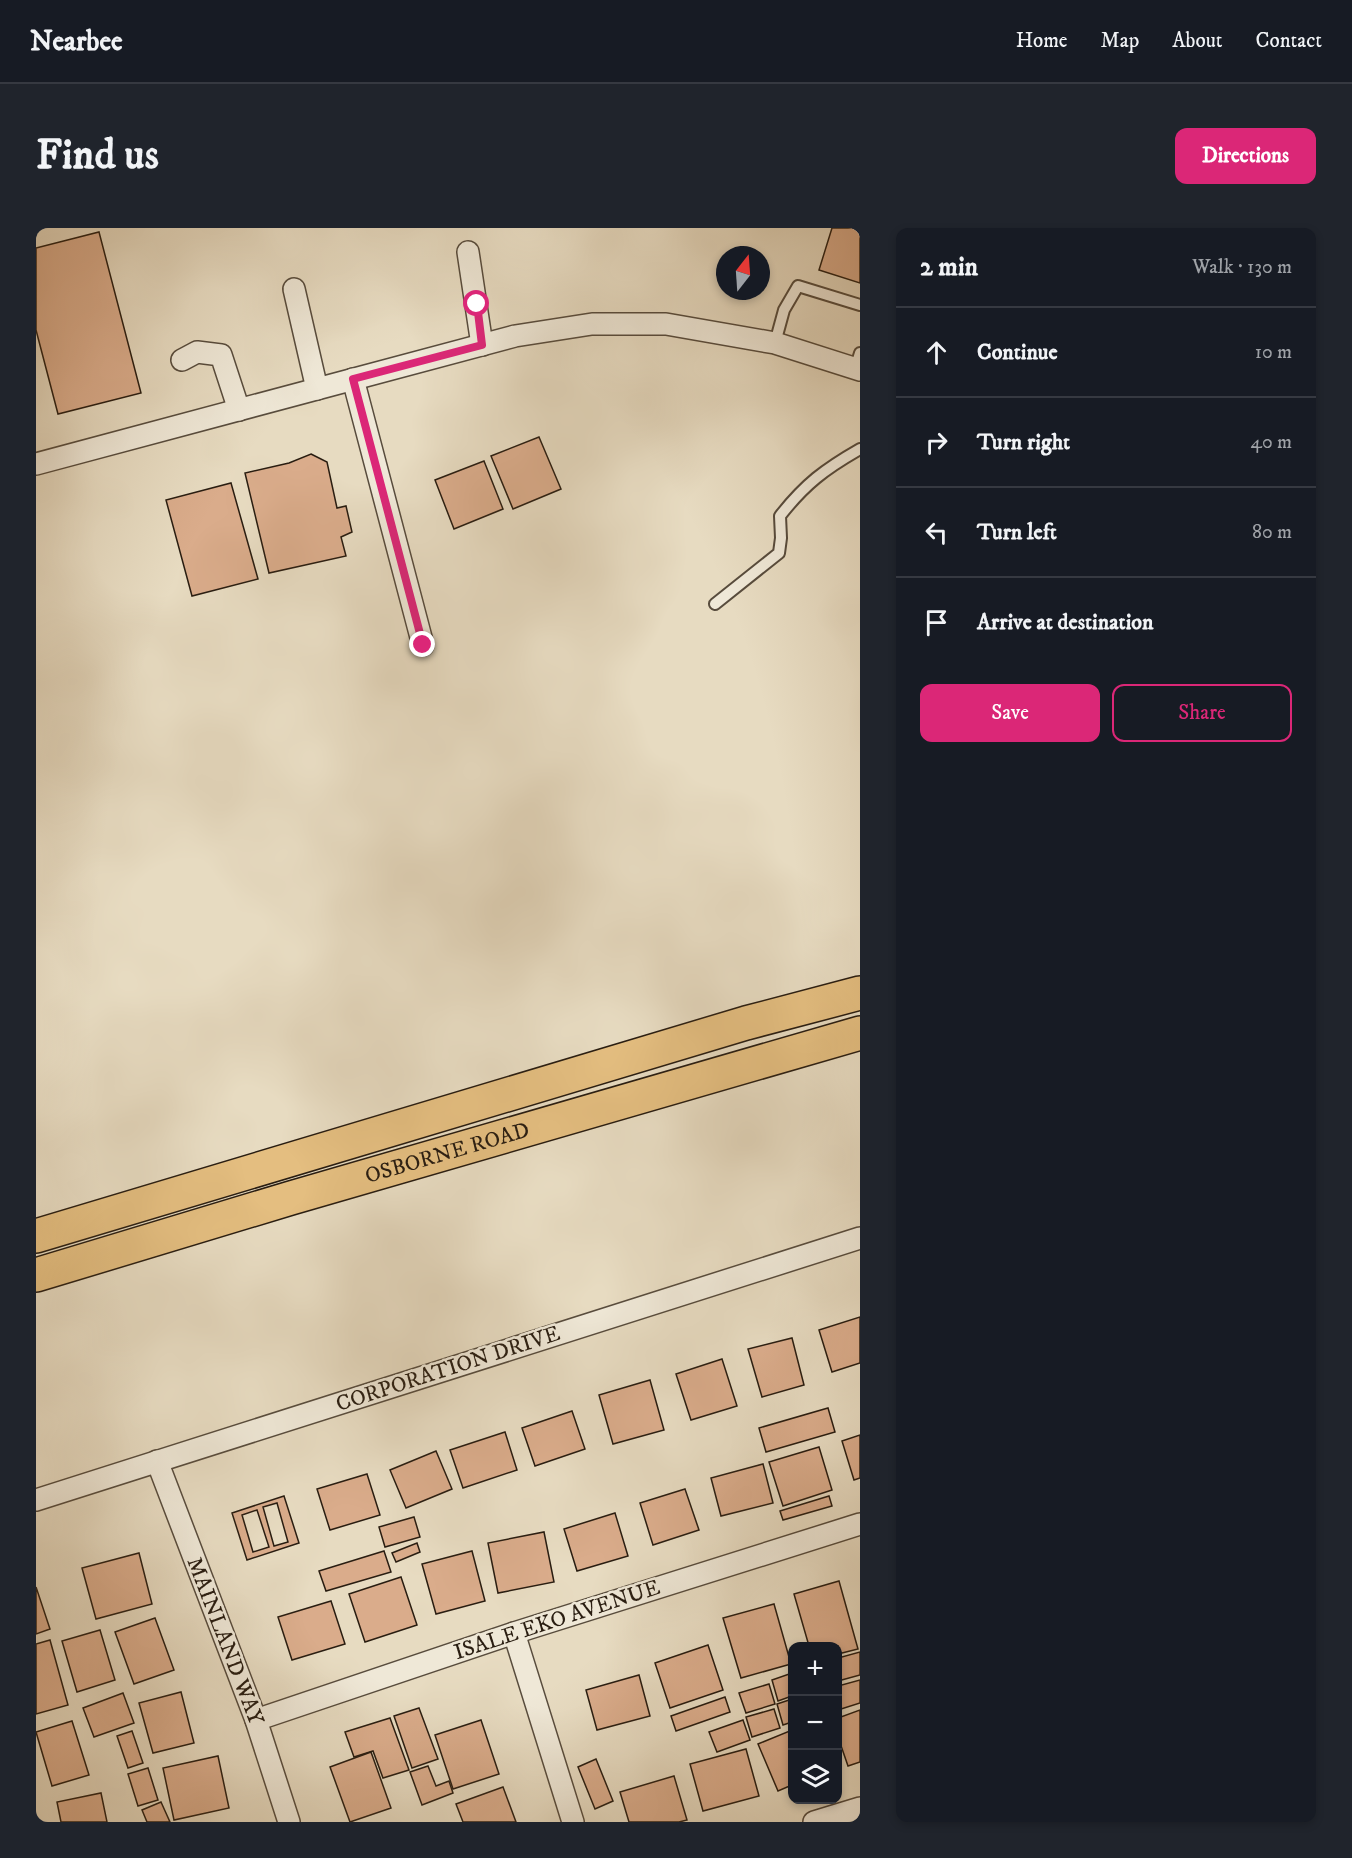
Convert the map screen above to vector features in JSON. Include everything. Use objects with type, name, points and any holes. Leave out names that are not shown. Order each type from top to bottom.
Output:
[{"type":"main road","name":"OSBORNE ROAD","points":[[36,1236],[746,1023],[860,993]]},
{"type":"main road","name":"OSBORNE ROAD","points":[[36,1275],[347,1181],[860,1033]]},
{"type":"street","points":[[468,252],[482,345]]},
{"type":"street","points":[[294,289],[317,389]]},
{"type":"street","points":[[36,464],[515,336],[592,324],[666,324],[775,343],[858,364]]},
{"type":"street","points":[[182,360],[197,352],[221,355],[238,410]]},
{"type":"street","points":[[353,379],[423,645]]},
{"type":"street","name":"CORPORATION DRIVE","points":[[36,1500],[860,1238]]},
{"type":"street","name":"MAINLAND WAY","points":[[157,1461],[256,1720],[289,1822]]},
{"type":"street","name":"ISALE EKO AVENUE","points":[[256,1720],[514,1633],[860,1524]]},
{"type":"street","points":[[514,1633],[573,1822]]},
{"type":"street","points":[[814,1822],[860,1808]]},
{"type":"lane","points":[[775,343],[784,310],[798,286],[860,304]]},
{"type":"lane","points":[[715,604],[779,553],[780,516],[797,494],[829,466],[860,449]]},
{"type":"building","points":[[832,228],[860,228],[860,283],[819,270]]},
{"type":"building","points":[[99,232],[141,393],[58,414],[36,330],[36,248]]},
{"type":"building","points":[[539,437],[561,489],[513,509],[491,456]]},
{"type":"building","points":[[311,454],[327,462],[337,508],[346,506],[352,532],[341,537],[346,556],[269,573],[245,473],[289,463]]},
{"type":"building","points":[[484,461],[503,509],[454,529],[435,480]]},
{"type":"building","points":[[231,483],[258,579],[192,596],[166,500]]},
{"type":"building","points":[[860,1317],[860,1363],[832,1372],[819,1330]]},
{"type":"building","points":[[792,1338],[804,1385],[762,1397],[748,1349]]},
{"type":"building","points":[[722,1359],[737,1406],[691,1420],[676,1374]]},
{"type":"building","points":[[650,1380],[664,1430],[613,1444],[599,1395]]},
{"type":"building","points":[[828,1408],[835,1432],[766,1452],[759,1428]]},
{"type":"building","points":[[572,1411],[585,1449],[535,1466],[522,1428]]},
{"type":"building","points":[[505,1432],[517,1470],[463,1488],[450,1450]]},
{"type":"building","points":[[860,1435],[860,1478],[854,1480],[842,1441]]},
{"type":"building","points":[[819,1447],[832,1490],[783,1506],[769,1462]]},
{"type":"building","points":[[436,1451],[452,1489],[406,1508],[390,1470]]},
{"type":"building","points":[[763,1464],[773,1503],[721,1516],[711,1478]]},
{"type":"building","points":[[367,1474],[380,1515],[330,1530],[317,1489]]},
{"type":"building","points":[[685,1489],[699,1530],[653,1545],[640,1503]]},
{"type":"building","points":[[284,1496],[299,1543],[247,1560],[232,1513]],"holes":[[[277,1503],[288,1542],[274,1546],[263,1507]],[[257,1510],[269,1547],[253,1552],[242,1515]]]},
{"type":"building","points":[[829,1496],[832,1506],[783,1520],[780,1511]]},
{"type":"building","points":[[615,1513],[628,1556],[577,1571],[564,1529]]},
{"type":"building","points":[[414,1517],[420,1537],[385,1547],[379,1527]]},
{"type":"building","points":[[544,1532],[554,1582],[498,1593],[488,1543]]},
{"type":"building","points":[[417,1543],[420,1552],[396,1562],[392,1553]]},
{"type":"building","points":[[384,1551],[391,1572],[326,1591],[319,1571]]},
{"type":"building","points":[[472,1551],[485,1601],[436,1614],[422,1564]]},
{"type":"building","points":[[139,1553],[152,1604],[96,1619],[82,1568]]},
{"type":"building","points":[[401,1577],[417,1625],[365,1642],[349,1594]]},
{"type":"building","points":[[839,1581],[858,1649],[842,1653],[842,1642],[808,1642],[794,1594]]},
{"type":"building","points":[[36,1587],[50,1629],[36,1634]]},
{"type":"building","points":[[331,1601],[345,1644],[292,1660],[278,1617]]},
{"type":"building","points":[[774,1604],[788,1653],[788,1665],[741,1678],[723,1618]]},
{"type":"building","points":[[155,1618],[174,1670],[134,1684],[115,1632]]},
{"type":"building","points":[[100,1630],[115,1680],[77,1692],[62,1641]]},
{"type":"building","points":[[50,1640],[68,1705],[36,1714],[36,1644]]},
{"type":"building","points":[[708,1645],[723,1690],[670,1708],[655,1663]]},
{"type":"building","points":[[860,1652],[860,1675],[842,1680],[842,1657]]},
{"type":"building","points":[[788,1674],[788,1697],[778,1701],[772,1680]]},
{"type":"building","points":[[639,1675],[650,1716],[597,1730],[586,1690]]},
{"type":"building","points":[[860,1680],[860,1703],[842,1709],[842,1685]]},
{"type":"building","points":[[769,1684],[775,1704],[746,1713],[739,1693]]},
{"type":"building","points":[[181,1692],[194,1743],[153,1753],[139,1703]]},
{"type":"building","points":[[123,1693],[134,1723],[94,1737],[83,1708]]},
{"type":"building","points":[[725,1697],[730,1712],[676,1731],[671,1716]]},
{"type":"building","points":[[788,1700],[788,1723],[783,1725],[777,1704]]},
{"type":"building","points":[[419,1708],[438,1759],[412,1768],[394,1716]]},
{"type":"building","points":[[774,1709],[780,1728],[752,1737],[746,1717]]},
{"type":"building","points":[[860,1710],[860,1762],[848,1766],[842,1749],[842,1717]]},
{"type":"building","points":[[390,1718],[409,1770],[383,1778],[373,1751],[354,1757],[345,1732]]},
{"type":"building","points":[[481,1720],[499,1774],[453,1789],[435,1735]]},
{"type":"building","points":[[743,1720],[750,1740],[717,1752],[709,1732]]},
{"type":"building","points":[[72,1721],[89,1775],[52,1786],[36,1732]]},
{"type":"building","points":[[132,1731],[143,1763],[128,1768],[117,1736]]},
{"type":"building","points":[[788,1732],[788,1787],[778,1791],[758,1744]]},
{"type":"building","points":[[746,1749],[759,1796],[703,1811],[690,1764]]},
{"type":"building","points":[[371,1752],[391,1808],[350,1822],[330,1767]]},
{"type":"building","points":[[218,1756],[229,1808],[174,1820],[163,1768]]},
{"type":"building","points":[[596,1759],[613,1801],[595,1809],[578,1767]]},
{"type":"building","points":[[428,1766],[436,1786],[449,1781],[453,1793],[422,1805],[410,1772]]},
{"type":"building","points":[[148,1768],[158,1800],[138,1806],[128,1774]]},
{"type":"building","points":[[674,1776],[687,1820],[629,1822],[620,1792]]},
{"type":"building","points":[[503,1787],[516,1822],[463,1822],[456,1804]]},
{"type":"building","points":[[101,1793],[107,1822],[61,1822],[57,1802]]},
{"type":"building","points":[[161,1802],[170,1822],[147,1822],[142,1810]]},
{"type":"route","points":[[423,645],[353,379],[482,345],[477,304]]}]
